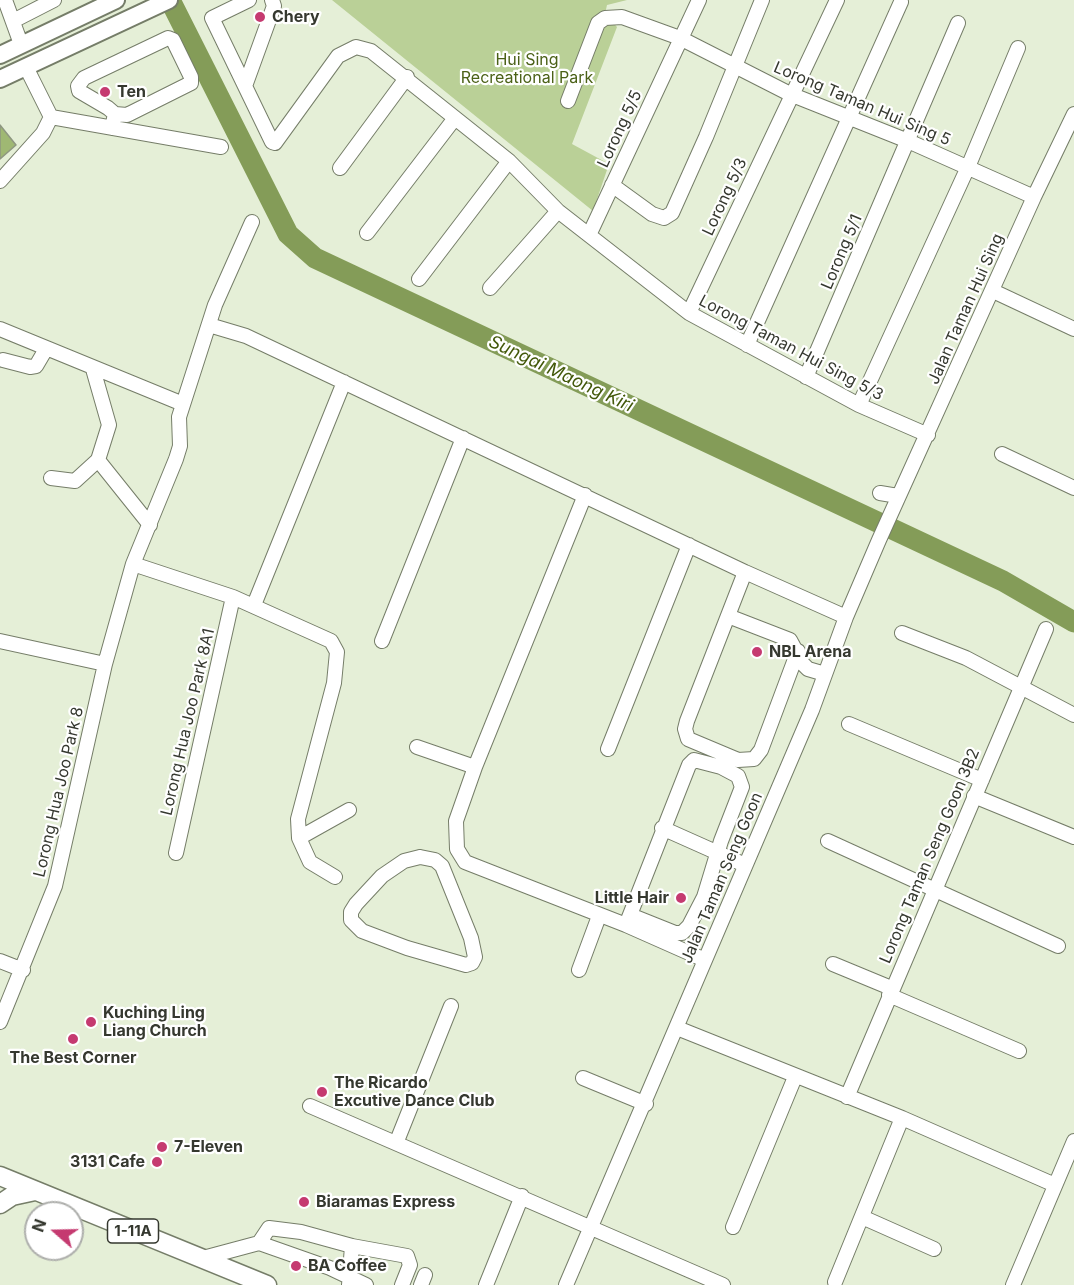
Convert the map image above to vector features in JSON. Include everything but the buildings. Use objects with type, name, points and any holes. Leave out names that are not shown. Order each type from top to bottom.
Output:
[{"type":"highway","name":"1-11A","points":[[0,1176],[267,1285]]},
{"type":"highway","points":[[0,1204],[12,1196],[35,1191]]},
{"type":"main road","points":[[0,80],[169,0]]},
{"type":"main road","points":[[0,54],[110,1]]},
{"type":"street","points":[[5,0],[21,44]]},
{"type":"street","points":[[13,21],[54,0]]},
{"type":"street","points":[[245,86],[212,18],[249,0]]},
{"type":"street","points":[[245,86],[274,6],[272,0]]},
{"type":"street","name":"Lorong 5/5","points":[[590,233],[699,0]]},
{"type":"street","points":[[612,185],[652,214],[663,218],[672,213],[762,0]]},
{"type":"street","name":"Lorong 5/3","points":[[689,313],[790,94],[837,0]]},
{"type":"street","points":[[747,345],[901,2]]},
{"type":"street","name":"Lorong Taman Hui Sing 5","points":[[568,100],[597,23],[605,18],[622,17],[680,39],[790,94],[908,141],[1034,197]]},
{"type":"street","name":"Lorong 5/1","points":[[806,377],[958,24]]},
{"type":"street","points":[[168,38],[173,40],[184,61],[190,83],[113,121],[108,108],[79,91],[78,86],[84,78],[168,38]]},
{"type":"street","name":"Lorong Taman Hui Sing 5/3","points":[[245,86],[272,142],[275,143],[338,56],[357,47],[371,51],[407,77],[509,162],[558,211],[590,233],[689,313],[859,405],[928,435]]},
{"type":"street","points":[[859,405],[968,167],[1018,48]]},
{"type":"street","points":[[26,67],[51,117]]},
{"type":"street","points":[[340,168],[407,77]]},
{"type":"street","name":"Jalan Taman Hui Sing","points":[[879,540],[1034,197],[1074,114]]},
{"type":"street","points":[[51,117],[113,121],[221,147]]},
{"type":"street","points":[[0,181],[44,133],[51,117]]},
{"type":"street","points":[[367,233],[455,118]]},
{"type":"street","points":[[419,279],[509,162]]},
{"type":"street","points":[[490,288],[558,211]]},
{"type":"street","name":"Lorong Hua Joo Park 8","points":[[0,1022],[23,970],[55,886],[105,664],[133,564],[178,452],[179,417],[209,325],[252,222]]},
{"type":"street","points":[[993,291],[1074,329]]},
{"type":"street","points":[[209,325],[246,336],[745,572],[846,617]]},
{"type":"street","points":[[0,329],[183,404]]},
{"type":"street","points":[[3,360],[30,367],[36,366],[46,349]]},
{"type":"street","points":[[51,478],[75,481],[98,460],[109,425],[93,369]]},
{"type":"street","points":[[254,605],[344,382]]},
{"type":"street","points":[[382,641],[463,438]]},
{"type":"street","points":[[1002,454],[1074,488]]},
{"type":"street","points":[[98,460],[150,525]]},
{"type":"street","points":[[880,493],[898,496]]},
{"type":"street","points":[[585,495],[475,767],[456,821],[457,849],[465,862],[599,916],[628,920],[682,933],[704,897],[742,787],[738,776],[721,767],[694,760],[689,765],[662,828],[628,920]]},
{"type":"street","name":"Jalan Taman Seng Goon","points":[[566,1285],[590,1226],[646,1104],[812,710],[846,617],[879,540]]},
{"type":"street","points":[[608,750],[689,545]]},
{"type":"street","points":[[133,564],[254,605],[331,641],[337,652],[334,683],[298,819],[299,838],[310,862],[335,877]]},
{"type":"street","points":[[745,572],[687,722],[685,729],[688,739],[738,760],[754,759],[761,750],[798,651]]},
{"type":"street","name":"Lorong Hua Joo Park 8A1","points":[[176,853],[233,597]]},
{"type":"street","points":[[728,615],[790,639],[803,664],[808,669],[825,674]]},
{"type":"street","name":"Lorong Taman Seng Goon 3B2","points":[[847,1098],[933,889],[1046,629]]},
{"type":"street","points":[[902,633],[966,658],[1020,689],[1074,715]]},
{"type":"street","points":[[0,641],[105,664]]},
{"type":"street","points":[[849,724],[982,780]]},
{"type":"street","points":[[417,747],[475,767]]},
{"type":"street","points":[[974,796],[1074,837]]},
{"type":"street","points":[[299,838],[349,810]]},
{"type":"street","points":[[662,828],[745,865]]},
{"type":"street","points":[[828,841],[1058,946]]},
{"type":"street","points":[[442,866],[457,849]]},
{"type":"street","points":[[430,858],[442,866],[471,938],[476,957],[472,963],[466,965],[407,948],[355,926],[351,912],[382,876],[404,861],[430,858]]},
{"type":"street","points":[[579,970],[599,916]]},
{"type":"street","points":[[628,920],[705,960]]},
{"type":"street","points":[[0,961],[23,970]]},
{"type":"street","points":[[833,964],[1019,1051]]},
{"type":"street","points":[[397,1142],[451,1006]]},
{"type":"street","points":[[677,1028],[847,1098],[902,1118],[1055,1185]]},
{"type":"street","points":[[733,1227],[795,1077]]},
{"type":"street","points":[[583,1078],[646,1104]]},
{"type":"street","points":[[310,1106],[522,1196],[720,1284]]},
{"type":"street","points":[[835,1282],[902,1118]]},
{"type":"street","points":[[1013,1285],[1074,1141]]},
{"type":"street","points":[[486,1285],[522,1196]]},
{"type":"street","points":[[862,1216],[933,1249]]},
{"type":"street","points":[[259,1243],[262,1225],[301,1232],[352,1246],[408,1256],[410,1265],[402,1285]]},
{"type":"street","points":[[203,1258],[259,1243],[349,1281],[366,1285]]},
{"type":"street","points":[[349,1281],[352,1246]]},
{"type":"green space","name":"Hui Sing Recreational Park","points":[[332,0],[627,0],[607,5],[605,14],[617,27],[572,144],[609,164],[593,211]]},
{"type":"waterway","name":"Sungai Maong Kiri","points":[[170,0],[288,234],[315,258],[1003,581],[1074,622]]},
{"type":"place","name":"Chery","points":[[260,17]]},
{"type":"place","name":"Ten","points":[[105,92]]},
{"type":"place","name":"NBL Arena","points":[[757,652]]},
{"type":"place","name":"Little Hair","points":[[681,898]]},
{"type":"place","name":"Kuching Ling Liang Church","points":[[91,1022]]},
{"type":"place","name":"The Best Corner","points":[[73,1039]]},
{"type":"place","name":"The Ricardo Excutive Dance Club","points":[[322,1092]]},
{"type":"place","name":"7-Eleven","points":[[162,1147]]},
{"type":"place","name":"3131 Cafe","points":[[157,1162]]},
{"type":"place","name":"Biaramas Express","points":[[304,1202]]},
{"type":"place","name":"BA Coffee","points":[[296,1266]]}]
